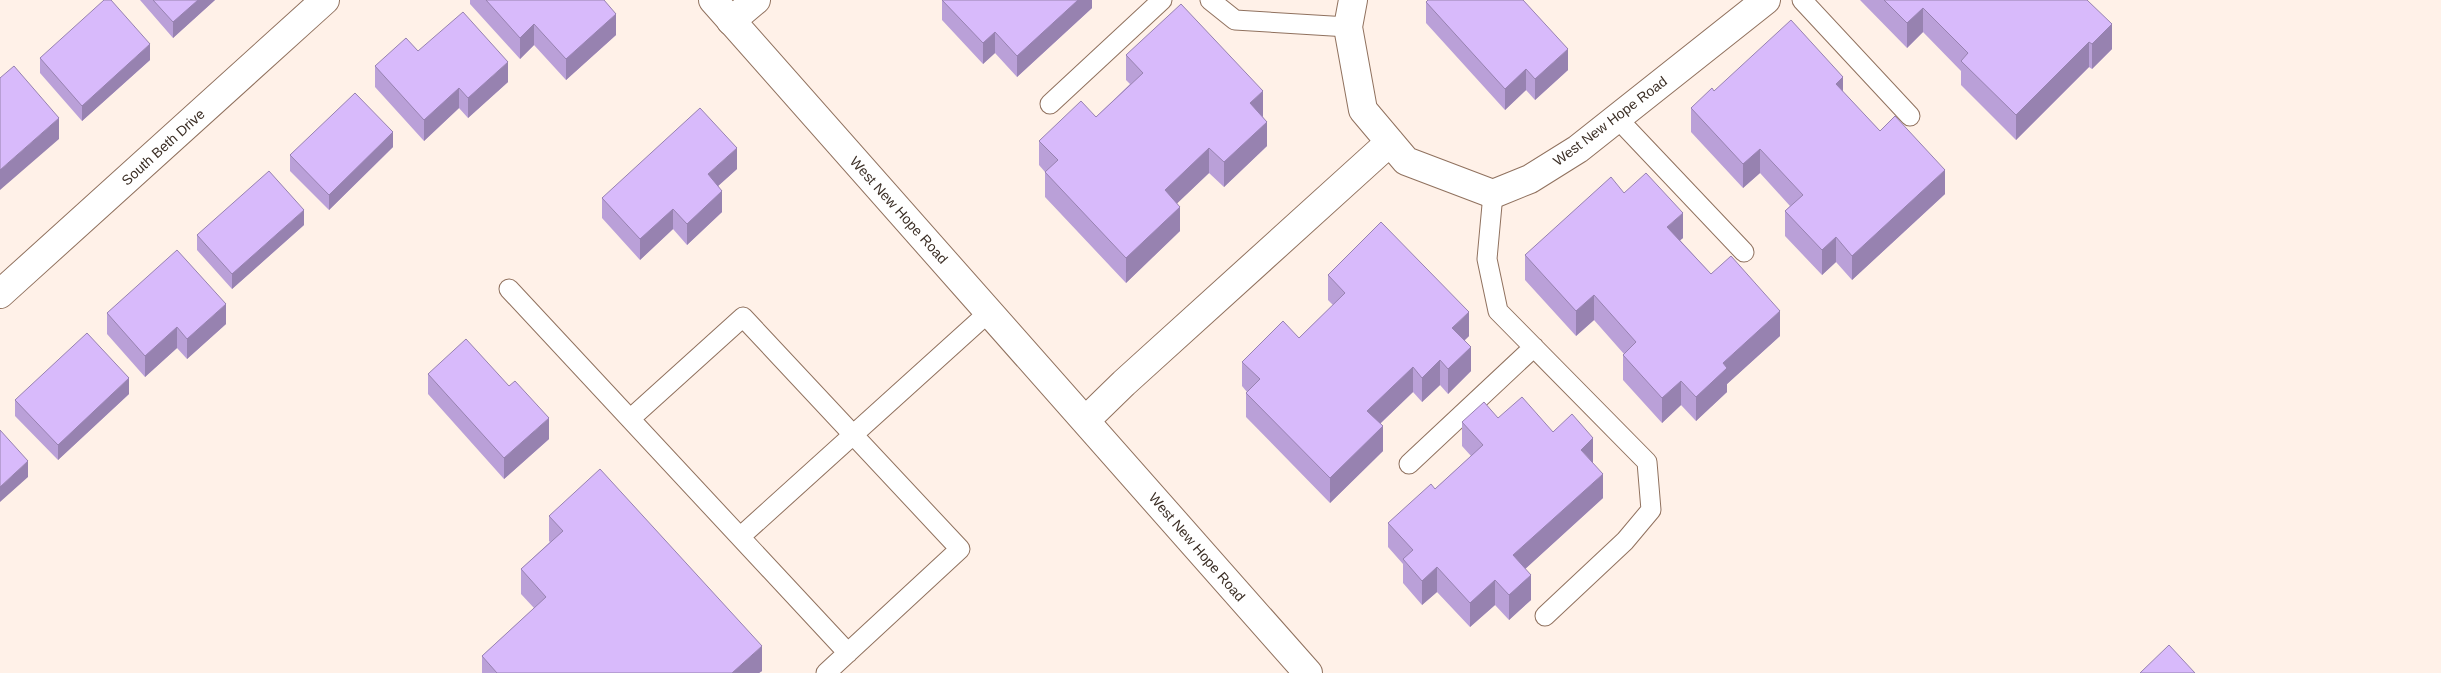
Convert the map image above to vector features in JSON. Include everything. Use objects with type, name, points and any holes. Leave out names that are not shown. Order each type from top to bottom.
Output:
[{"type":"street","name":"South Beth Drive","points":[[0,294],[326,0]]},
{"type":"street","name":"West New Hope Road","points":[[713,0],[1308,673]]},
{"type":"street","points":[[731,21],[756,0]]},
{"type":"street","points":[[1353,0],[1348,27],[1362,110],[1406,161],[1493,194]]},
{"type":"street","name":"West New Hope Road","points":[[1493,194],[1530,179],[1578,149],[1766,0]]},
{"type":"street","points":[[1086,420],[1124,382],[1390,142]]},
{"type":"lane","points":[[1050,104],[1162,0]]},
{"type":"lane","points":[[1210,0],[1235,20],[1348,27]]},
{"type":"lane","points":[[1802,0],[1910,116]]},
{"type":"lane","points":[[1616,118],[1744,252]]},
{"type":"lane","points":[[1493,194],[1487,259],[1498,311],[1647,462],[1651,510],[1625,541],[1545,616]]},
{"type":"lane","points":[[509,289],[848,653]]},
{"type":"lane","points":[[740,537],[989,312]]},
{"type":"lane","points":[[630,419],[743,317],[960,549],[826,673]]},
{"type":"lane","points":[[1409,464],[1534,347]]},
{"type":"building","points":[[104,0],[111,0],[150,44],[82,106],[40,58]]},
{"type":"building","points":[[153,0],[198,0],[173,22]]},
{"type":"building","points":[[486,0],[604,0],[616,14],[566,59],[534,24],[520,38]]},
{"type":"building","points":[[942,0],[1078,0],[1017,56],[995,32],[983,43]]},
{"type":"building","points":[[1428,0],[1523,0],[1568,49],[1535,79],[1526,69],[1505,89],[1426,2]]},
{"type":"building","points":[[1884,0],[2087,0],[2112,24],[2092,44],[2089,42],[2016,115],[1961,61],[1968,53],[1923,8],[1907,23]]},
{"type":"building","points":[[1181,4],[1263,91],[1250,103],[1267,122],[1224,162],[1209,148],[1165,190],[1180,207],[1126,258],[1045,172],[1058,160],[1039,141],[1081,101],[1096,117],[1143,73],[1126,55]]},
{"type":"building","points":[[463,12],[508,62],[468,98],[459,88],[424,120],[375,66],[406,38],[418,51]]},
{"type":"building","points":[[1791,20],[1843,77],[1836,84],[1880,131],[1895,116],[1945,170],[1852,256],[1836,237],[1822,250],[1785,211],[1803,195],[1760,149],[1743,164],[1691,108],[1712,88],[1714,91]]},
{"type":"building","points":[[14,66],[59,118],[0,170],[0,78]]},
{"type":"building","points":[[355,93],[393,132],[329,195],[290,155]]},
{"type":"building","points":[[700,108],[737,148],[708,174],[722,191],[687,224],[673,209],[640,239],[602,198]]},
{"type":"building","points":[[269,171],[304,210],[232,274],[197,235]]},
{"type":"building","points":[[1646,173],[1683,213],[1667,227],[1711,274],[1731,256],[1780,311],[1723,363],[1727,368],[1696,397],[1681,381],[1662,398],[1623,355],[1636,342],[1594,295],[1576,311],[1525,255],[1611,177],[1624,193]]},
{"type":"building","points":[[1381,222],[1469,312],[1452,328],[1471,347],[1448,369],[1440,360],[1422,378],[1413,367],[1367,411],[1383,426],[1330,478],[1246,393],[1260,379],[1242,362],[1283,321],[1299,338],[1345,293],[1328,275]]},
{"type":"building","points":[[177,250],[226,304],[187,339],[177,327],[145,356],[107,313]]},
{"type":"building","points":[[87,333],[129,378],[58,445],[15,400]]},
{"type":"building","points":[[466,339],[509,386],[515,381],[549,418],[504,458],[428,374]]},
{"type":"building","points":[[1522,397],[1553,432],[1572,414],[1593,438],[1581,450],[1603,474],[1513,555],[1531,575],[1509,595],[1495,580],[1470,603],[1437,567],[1422,581],[1403,559],[1413,550],[1388,523],[1431,484],[1435,489],[1483,445],[1462,422],[1484,402],[1498,418]]},
{"type":"building","points":[[0,430],[28,461],[0,487]]},
{"type":"building","points":[[600,469],[762,646],[732,673],[497,673],[482,656],[546,597],[521,569],[563,531],[549,516]]},
{"type":"building","points":[[2169,645],[2195,673],[2140,673]]}]
